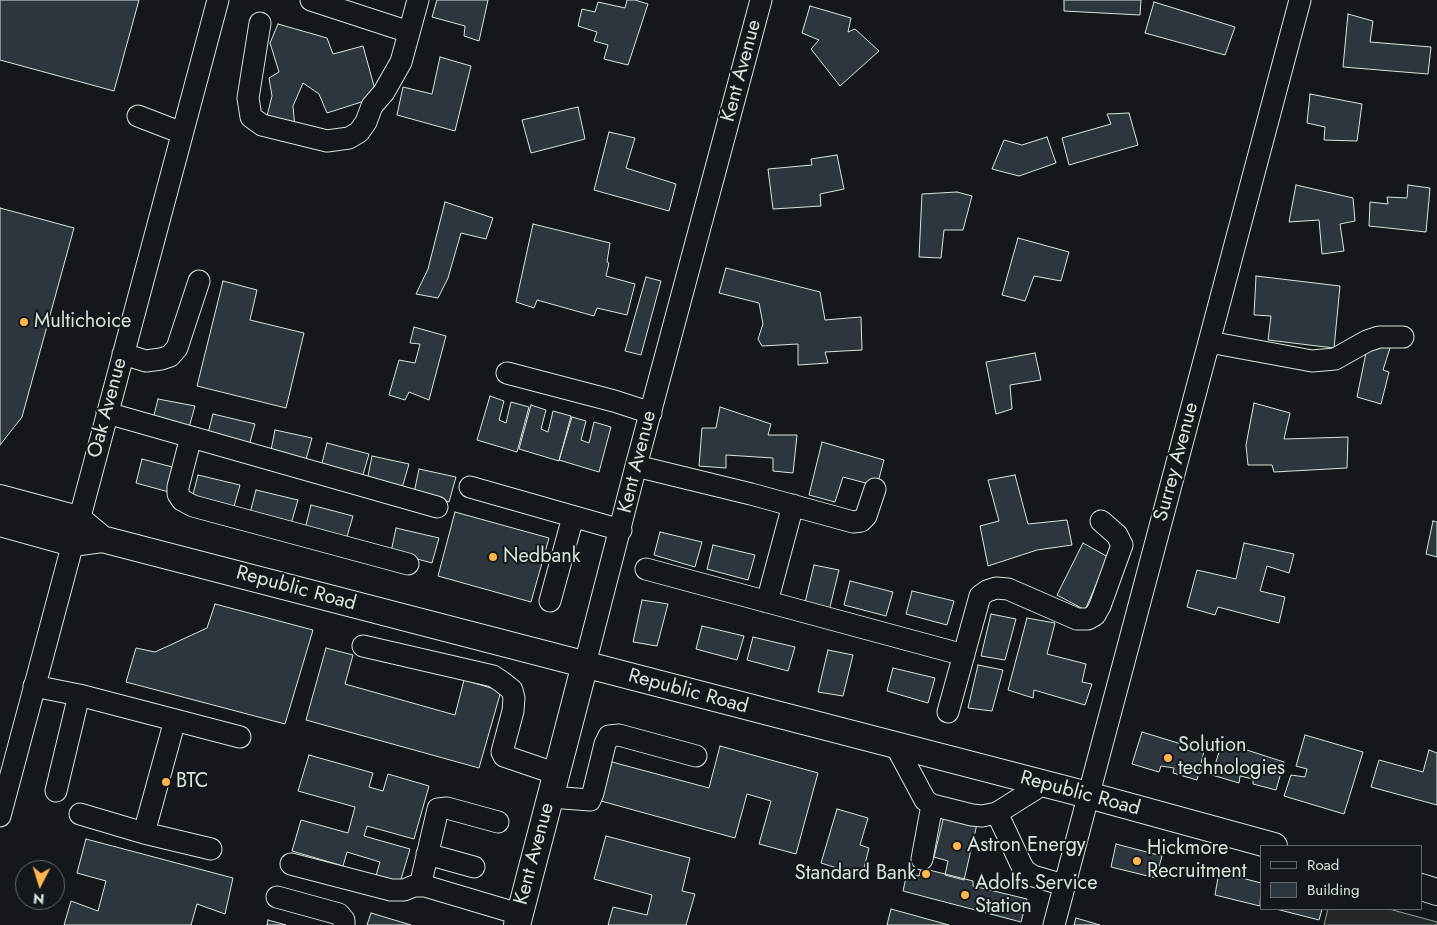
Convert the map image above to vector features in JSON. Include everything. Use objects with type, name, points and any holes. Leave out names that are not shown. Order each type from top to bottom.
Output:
[{"type":"main road","name":"Republic Road","points":[[0,498],[75,531],[102,539],[1088,795],[1270,845]]},
{"type":"main road","name":"Republic Road","points":[[0,523],[75,531]]},
{"type":"main road","name":"Kent Avenue","points":[[518,920],[586,664]]},
{"type":"main road","points":[[1422,887],[1437,892]]},
{"type":"street","name":"Oak Avenue","points":[[0,815],[218,0]]},
{"type":"street","points":[[311,0],[409,32]]},
{"type":"street","points":[[260,23],[248,98],[250,117],[262,125],[328,141],[349,138],[359,132],[366,122],[372,106],[384,92],[401,62],[418,0]]},
{"type":"street","name":"Kent Avenue","points":[[586,664],[636,466],[761,0]]},
{"type":"street","name":"Surrey Avenue","points":[[1054,925],[1300,0]]},
{"type":"street","points":[[138,116],[182,133]]},
{"type":"street","points":[[123,354],[146,361],[170,356],[177,348],[199,281]]},
{"type":"street","points":[[1209,342],[1312,361],[1335,359],[1367,341],[1379,337],[1403,337]]},
{"type":"street","points":[[507,373],[614,401],[651,413]]},
{"type":"street","points":[[107,412],[437,507]]},
{"type":"street","points":[[191,436],[178,488],[178,494],[182,500],[193,506],[408,564]]},
{"type":"street","points":[[636,466],[853,522],[861,521],[866,516],[875,489]]},
{"type":"street","points":[[470,487],[621,530]]},
{"type":"street","points":[[767,602],[793,505]]},
{"type":"street","points":[[550,601],[573,517]]},
{"type":"street","points":[[948,712],[980,596],[987,591],[996,588],[1008,589],[1077,619],[1088,619],[1095,615],[1122,545],[1117,535],[1101,520]]},
{"type":"street","points":[[646,569],[964,656]]},
{"type":"street","points":[[363,646],[494,676],[512,690],[514,698],[502,752],[504,756],[554,785],[590,800],[605,744],[609,736],[619,735],[696,756]]},
{"type":"street","points":[[34,686],[79,695],[240,737]]},
{"type":"street","points":[[56,791],[79,695]]},
{"type":"street","points":[[144,833],[175,720]]},
{"type":"street","points":[[896,746],[926,799],[922,859]]},
{"type":"street","points":[[926,799],[982,816],[997,813],[1044,784]]},
{"type":"street","points":[[420,886],[438,809],[447,808],[498,822]]},
{"type":"street","points":[[997,813],[1025,871],[1033,876],[1064,885]]},
{"type":"street","points":[[80,814],[144,833],[210,849]]},
{"type":"street","points":[[427,854],[474,867]]},
{"type":"street","points":[[291,864],[391,890],[420,886],[518,920]]},
{"type":"street","points":[[277,897],[339,914],[344,920],[344,925]]},
{"type":"shaded area","points":[[1328,910],[1393,910],[1437,922],[1437,925],[1324,925]]},
{"type":"building","points":[[0,0],[139,0],[114,91],[0,60]]},
{"type":"building","points":[[437,0],[488,0],[479,41],[464,36],[465,26],[432,17]]},
{"type":"building","points":[[627,0],[648,4],[628,65],[604,59],[608,45],[594,41],[597,32],[578,26],[582,9],[595,12],[598,2],[625,8]]},
{"type":"building","points":[[1064,0],[1141,0],[1140,15],[1064,11]]},
{"type":"building","points":[[1154,2],[1235,27],[1225,55],[1145,33]]},
{"type":"building","points":[[810,6],[851,18],[848,32],[855,29],[879,51],[840,86],[811,49],[819,40],[802,33]]},
{"type":"building","points":[[1348,14],[1373,21],[1370,42],[1431,47],[1428,74],[1343,67]]},
{"type":"building","points":[[278,24],[327,38],[333,54],[363,46],[377,97],[327,113],[319,94],[303,83],[293,106],[295,128],[267,116],[272,96],[269,78],[279,72],[270,43]]},
{"type":"building","points":[[440,57],[471,66],[455,131],[397,115],[403,87],[432,94]]},
{"type":"building","points":[[1310,94],[1362,104],[1357,141],[1324,140],[1325,127],[1307,123]]},
{"type":"building","points":[[578,107],[585,139],[531,153],[522,120]]},
{"type":"building","points":[[1129,113],[1138,145],[1069,165],[1062,138],[1111,124],[1107,114]]},
{"type":"building","points":[[609,132],[635,138],[626,168],[676,184],[669,211],[594,190]]},
{"type":"building","points":[[1047,137],[1056,163],[1019,176],[992,169],[1004,140],[1022,145]]},
{"type":"building","points":[[837,155],[844,189],[820,194],[821,206],[773,209],[768,169],[812,165],[811,159]]},
{"type":"building","points":[[1296,185],[1353,198],[1355,221],[1340,224],[1344,251],[1322,254],[1319,220],[1289,222]]},
{"type":"building","points":[[1408,185],[1430,188],[1426,232],[1369,226],[1370,202],[1388,204],[1387,197],[1407,198]]},
{"type":"building","points":[[957,192],[972,196],[963,230],[944,230],[941,258],[919,257],[922,194]]},
{"type":"building","points":[[445,202],[493,218],[486,239],[461,233],[448,278],[438,298],[416,294],[428,269]]},
{"type":"building","name":"Multichoice","points":[[0,208],[74,228],[22,417],[0,445]]},
{"type":"building","points":[[533,224],[610,243],[606,276],[635,284],[627,315],[597,308],[594,316],[537,300],[534,308],[516,302]]},
{"type":"building","points":[[1018,238],[1069,252],[1061,281],[1034,276],[1025,301],[1002,295]]},
{"type":"building","points":[[726,268],[820,292],[825,320],[861,317],[862,350],[825,352],[828,363],[798,365],[798,344],[762,346],[758,339],[763,324],[759,303],[719,293]]},
{"type":"building","points":[[1256,276],[1340,286],[1334,348],[1268,340],[1271,316],[1254,315]]},
{"type":"building","points":[[646,277],[661,281],[641,355],[625,351]]},
{"type":"building","points":[[223,281],[257,290],[250,320],[304,333],[286,408],[197,386]]},
{"type":"building","points":[[414,327],[446,336],[429,400],[409,392],[405,400],[389,395],[399,360],[415,363],[420,344],[410,343]]},
{"type":"building","points":[[1368,343],[1390,348],[1383,370],[1389,372],[1381,404],[1357,397]]},
{"type":"building","points":[[1035,353],[1041,380],[1010,385],[1012,409],[996,414],[986,362]]},
{"type":"building","points":[[490,396],[504,401],[499,420],[506,423],[511,402],[529,407],[517,452],[477,440]]},
{"type":"building","points":[[158,399],[195,406],[188,431],[152,423]]},
{"type":"building","points":[[1254,403],[1290,413],[1284,439],[1348,437],[1347,468],[1274,472],[1272,465],[1248,465],[1246,445]]},
{"type":"building","points":[[531,405],[546,410],[541,429],[548,432],[553,411],[571,416],[559,461],[519,449]]},
{"type":"building","points":[[720,407],[771,424],[768,435],[797,435],[793,473],[773,471],[773,458],[726,455],[726,468],[699,466],[702,428],[716,428]]},
{"type":"building","points":[[213,414],[255,424],[248,449],[207,437]]},
{"type":"building","points":[[572,417],[586,421],[581,440],[589,443],[594,422],[611,427],[599,472],[559,460]]},
{"type":"building","points":[[275,430],[312,438],[305,463],[270,455]]},
{"type":"building","points":[[822,442],[884,460],[877,486],[843,477],[835,502],[809,495]]},
{"type":"building","points":[[327,443],[369,454],[362,478],[321,467]]},
{"type":"building","points":[[372,456],[409,464],[402,488],[367,481]]},
{"type":"building","points":[[142,459],[176,468],[169,492],[136,483]]},
{"type":"building","points":[[419,469],[456,477],[449,502],[414,493]]},
{"type":"building","points":[[198,475],[240,485],[233,510],[192,498]]},
{"type":"building","points":[[1015,475],[1028,524],[1067,520],[1072,545],[1037,550],[988,566],[980,526],[999,521],[988,480]]},
{"type":"building","points":[[256,490],[298,500],[291,524],[250,513]]},
{"type":"building","points":[[311,505],[353,516],[346,540],[305,529]]},
{"type":"building","name":"Nedbank","points":[[455,512],[549,538],[531,602],[438,576]]},
{"type":"building","points":[[1433,521],[1437,522],[1437,557],[1426,554]]},
{"type":"building","points":[[396,528],[439,538],[432,563],[391,552]]},
{"type":"building","points":[[660,532],[702,542],[695,567],[654,555]]},
{"type":"building","points":[[1083,543],[1108,557],[1085,610],[1057,595]]},
{"type":"building","points":[[1244,543],[1294,554],[1289,573],[1267,566],[1260,591],[1285,597],[1279,623],[1218,607],[1215,615],[1187,607],[1197,570],[1236,579]]},
{"type":"building","points":[[713,545],[755,555],[748,580],[707,569]]},
{"type":"building","points":[[814,565],[839,570],[829,611],[804,607]]},
{"type":"building","points":[[850,581],[893,592],[886,616],[844,605]]},
{"type":"building","points":[[912,591],[954,601],[947,625],[906,614]]},
{"type":"building","points":[[642,600],[668,604],[657,646],[633,642]]},
{"type":"building","points":[[215,604],[313,630],[285,724],[126,682],[136,648],[155,652],[207,628]]},
{"type":"building","points":[[991,614],[1016,619],[1005,660],[981,656]]},
{"type":"building","points":[[1027,618],[1055,623],[1047,654],[1086,664],[1082,682],[1092,684],[1085,705],[1034,690],[1033,698],[1008,690]]},
{"type":"building","points":[[702,626],[744,636],[737,660],[696,649]]},
{"type":"building","points":[[753,637],[795,647],[788,671],[747,660]]},
{"type":"building","points":[[326,648],[353,655],[345,684],[455,715],[464,680],[501,691],[479,768],[306,720]]},
{"type":"building","points":[[828,650],[853,655],[843,696],[818,692]]},
{"type":"building","points":[[978,665],[1003,670],[992,711],[968,708]]},
{"type":"building","points":[[893,668],[935,678],[928,703],[887,691]]},
{"type":"building","name":"Solution technologies","points":[[1142,732],[1204,751],[1197,780],[1173,773],[1174,768],[1161,766],[1159,772],[1132,764]]},
{"type":"building","points":[[1305,735],[1363,752],[1344,814],[1284,796],[1291,775],[1305,777],[1307,769],[1296,766]]},
{"type":"building","points":[[1222,742],[1284,762],[1276,790],[1253,784],[1253,779],[1240,776],[1239,783],[1212,775]]},
{"type":"building","points":[[720,746],[818,773],[796,854],[759,844],[771,801],[747,794],[735,838],[601,801],[612,762],[709,788]]},
{"type":"building","points":[[1429,750],[1437,753],[1437,805],[1371,787],[1379,760],[1423,772]]},
{"type":"building","points":[[309,755],[373,773],[369,787],[383,791],[388,774],[429,786],[414,839],[367,826],[364,836],[410,849],[399,886],[375,879],[380,862],[347,852],[343,866],[292,851],[301,820],[348,833],[355,807],[298,791]]},
{"type":"building","points":[[837,809],[868,818],[860,845],[869,848],[862,876],[821,863]]},
{"type":"building","points":[[944,816],[977,824],[964,880],[945,875],[948,861],[934,857]]},
{"type":"building","points":[[606,836],[690,858],[682,891],[695,894],[686,925],[608,925],[613,907],[647,915],[652,895],[594,879]]},
{"type":"building","points":[[86,839],[233,878],[225,914],[197,904],[191,925],[64,925],[71,901],[98,911],[106,881],[77,873]]},
{"type":"building","name":"Hickmore Recruitment","points":[[1116,844],[1162,856],[1156,878],[1111,867]]},
{"type":"building","name":"Adolfs Service Station","points":[[921,868],[973,881],[973,886],[1027,899],[1021,922],[903,891],[907,873],[919,876]]},
{"type":"building","points":[[1219,872],[1260,883],[1260,906],[1215,895]]},
{"type":"building","points":[[891,909],[949,925],[887,925]]},
{"type":"building","points":[[1280,910],[1322,910],[1319,920]]},
{"type":"building","points":[[371,913],[411,925],[367,925]]},
{"type":"building","points":[[1076,918],[1100,925],[1074,925]]},
{"type":"building","points":[[268,920],[286,925],[267,925]]},
{"type":"place","name":"Multichoice","points":[[24,322]]},
{"type":"place","name":"Nedbank","points":[[493,557]]},
{"type":"place","name":"Solution technologies","points":[[1168,758]]},
{"type":"place","name":"BTC","points":[[166,782]]},
{"type":"place","name":"Astron Energy","points":[[957,846]]},
{"type":"place","name":"Hickmore Recruitment","points":[[1137,861]]},
{"type":"place","name":"Standard Bank","points":[[926,874]]},
{"type":"place","name":"Adolfs Service Station","points":[[965,895]]}]
